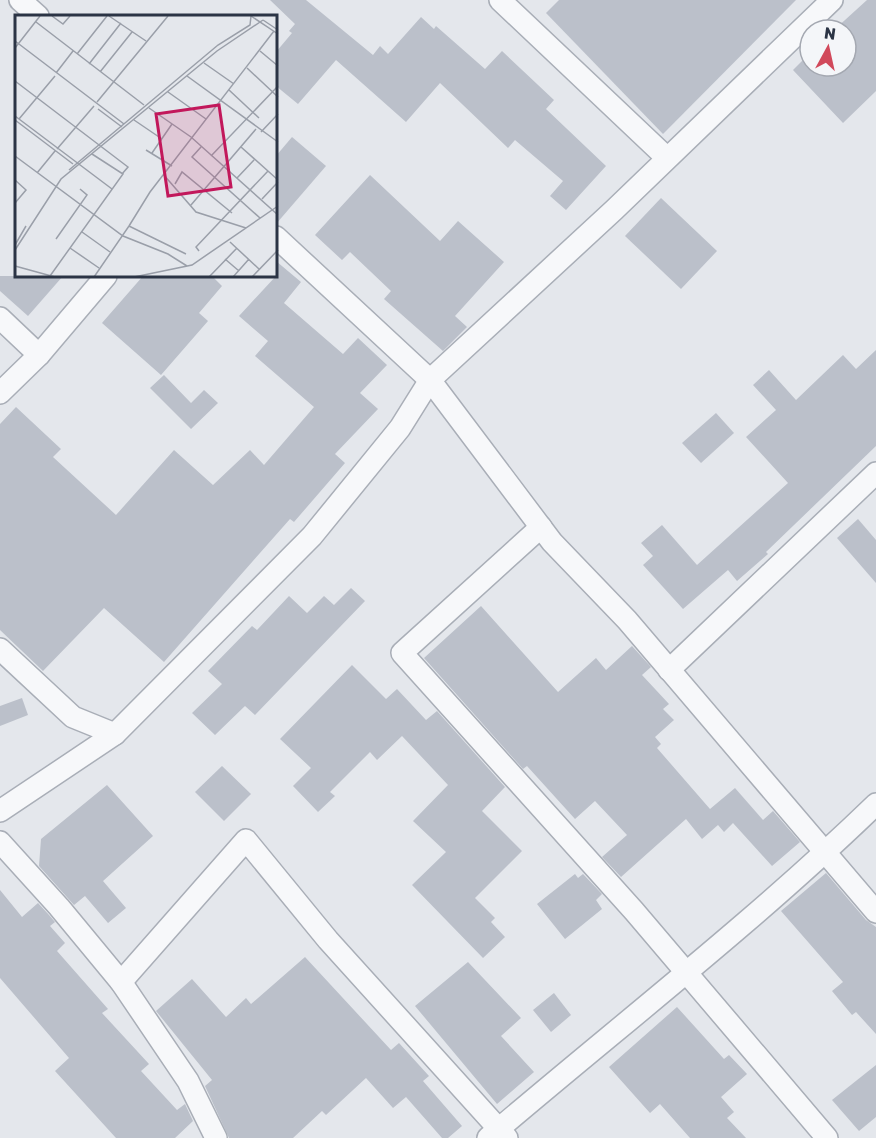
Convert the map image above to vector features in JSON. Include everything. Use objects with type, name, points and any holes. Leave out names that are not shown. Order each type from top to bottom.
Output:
[{"type":"street","points":[[20,0],[37,15]]},
{"type":"street","points":[[500,0],[668,158]]},
{"type":"street","points":[[0,811],[115,734],[312,536],[400,428],[430,380],[668,158],[832,0]]},
{"type":"street","points":[[278,239],[430,380],[541,527],[669,670],[876,912]]},
{"type":"street","points":[[0,393],[39,355],[104,278]]},
{"type":"street","points":[[0,318],[39,355]]},
{"type":"street","points":[[669,670],[876,473]]},
{"type":"street","points":[[541,527],[402,653],[686,973],[827,1138]]},
{"type":"street","points":[[0,649],[73,717],[115,734]]},
{"type":"street","points":[[121,982],[246,840],[328,940],[498,1135],[826,852],[876,804]]},
{"type":"street","points":[[0,842],[59,907],[121,982],[188,1081],[216,1138]]},
{"type":"building","points":[[270,0],[306,0],[373,55],[380,46],[388,54],[421,17],[434,29],[436,26],[485,69],[502,51],[554,100],[546,109],[606,166],[566,210],[550,196],[563,181],[515,140],[508,148],[440,83],[406,122],[336,60],[298,104],[278,88],[278,50],[292,33],[289,31],[295,24]]},
{"type":"building","points":[[559,0],[796,0],[663,134],[546,13]]},
{"type":"building","points":[[867,0],[876,0],[876,91],[843,123],[801,78],[858,78],[858,18],[847,18]]},
{"type":"building","points":[[798,65],[798,75],[793,70]]},
{"type":"building","points":[[292,137],[326,166],[278,222],[278,154]]},
{"type":"building","points":[[370,175],[440,241],[458,221],[504,262],[455,316],[467,327],[443,351],[384,299],[391,291],[350,252],[342,260],[315,235]]},
{"type":"building","points":[[661,198],[717,251],[681,289],[625,236]]},
{"type":"building","points":[[278,263],[301,282],[284,303],[343,354],[358,338],[387,365],[360,393],[378,409],[335,454],[345,463],[294,522],[290,519],[164,662],[104,608],[43,671],[0,630],[0,424],[16,407],[61,449],[53,457],[116,515],[174,450],[213,485],[250,450],[264,465],[314,407],[255,356],[268,341],[239,316],[274,278],[278,278]]},
{"type":"building","points":[[0,276],[61,278],[28,316],[0,291]]},
{"type":"building","points":[[141,278],[214,278],[222,286],[199,313],[208,321],[161,375],[102,323]]},
{"type":"building","points":[[876,350],[876,446],[766,552],[768,554],[737,581],[728,570],[683,609],[643,565],[653,556],[641,543],[662,525],[697,565],[788,483],[746,437],[776,410],[753,385],[769,370],[796,400],[843,355],[856,369]]},
{"type":"building","points":[[164,375],[191,403],[204,390],[218,403],[191,429],[150,388]]},
{"type":"building","points":[[716,413],[734,433],[701,463],[682,443]]},
{"type":"building","points":[[858,519],[876,540],[876,583],[837,538]]},
{"type":"building","points":[[351,588],[365,601],[255,715],[245,706],[215,735],[192,713],[222,684],[208,671],[252,626],[257,630],[289,596],[307,613],[324,596],[334,605]]},
{"type":"building","points":[[481,606],[558,692],[596,658],[606,670],[632,646],[651,667],[642,675],[669,704],[663,709],[674,720],[655,737],[661,744],[657,748],[710,809],[735,788],[763,820],[773,811],[800,842],[772,866],[733,823],[724,832],[718,825],[702,839],[686,819],[621,877],[602,857],[627,835],[595,801],[575,819],[527,766],[523,769],[424,658]]},
{"type":"building","points":[[352,665],[386,699],[397,689],[426,720],[437,711],[505,787],[482,811],[522,851],[475,898],[495,918],[491,922],[505,937],[483,958],[412,885],[446,852],[413,821],[448,785],[402,736],[377,760],[370,752],[330,792],[335,796],[318,812],[293,786],[311,768],[280,739]]},
{"type":"building","points":[[22,698],[28,715],[0,726],[0,706]]},
{"type":"building","points":[[222,766],[251,794],[224,821],[195,792]]},
{"type":"building","points":[[107,785],[153,836],[103,881],[126,908],[108,923],[85,896],[74,905],[39,866],[41,839]]},
{"type":"building","points":[[826,873],[866,920],[876,927],[876,1034],[856,1012],[852,1015],[832,991],[843,982],[781,911]]},
{"type":"building","points":[[575,874],[578,878],[583,874],[602,894],[596,900],[602,909],[565,939],[537,904]]},
{"type":"building","points":[[0,890],[22,917],[38,903],[49,915],[55,922],[50,926],[65,943],[57,951],[108,1009],[102,1013],[149,1064],[141,1071],[177,1110],[185,1104],[193,1121],[175,1138],[116,1138],[55,1071],[69,1058],[0,978]]},
{"type":"building","points":[[305,957],[391,1050],[399,1043],[429,1076],[423,1081],[462,1126],[448,1138],[442,1138],[406,1097],[393,1108],[366,1078],[326,1115],[322,1111],[293,1138],[229,1138],[205,1086],[212,1080],[156,1011],[192,979],[226,1017],[246,998],[251,1004]]},
{"type":"building","points":[[468,962],[521,1018],[501,1036],[534,1072],[497,1104],[415,1006]]},
{"type":"building","points":[[554,993],[571,1015],[551,1032],[533,1010]]},
{"type":"building","points":[[677,1007],[724,1059],[729,1055],[747,1074],[721,1097],[734,1112],[727,1118],[746,1138],[690,1138],[660,1104],[650,1113],[609,1067]]},
{"type":"building","points":[[876,1065],[876,1117],[859,1131],[832,1100]]}]
